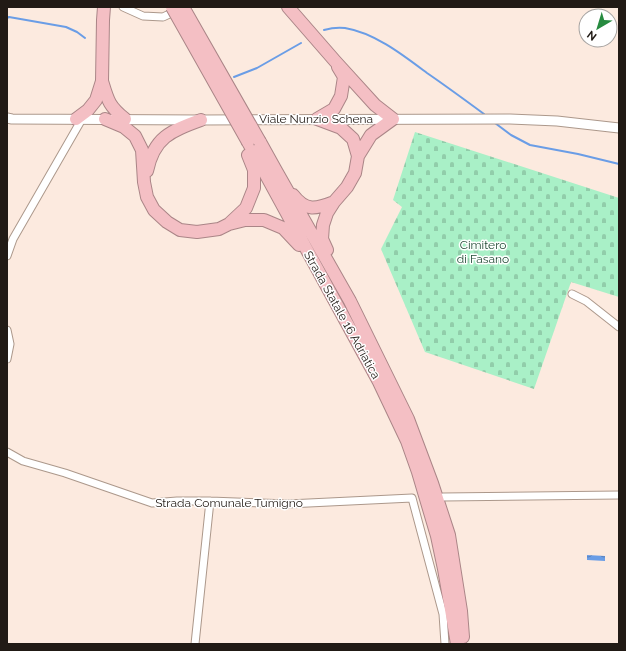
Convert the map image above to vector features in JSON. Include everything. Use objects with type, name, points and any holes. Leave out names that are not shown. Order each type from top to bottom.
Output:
[{"type":"highway","points":[[166,7],[195,37]]},
{"type":"highway","name":"Strada Statale 16 Adriatica","points":[[172,7],[195,37],[379,382],[407,441],[437,536],[457,644]]},
{"type":"highway","name":"Strada Statale 16 Adriatica","points":[[186,7],[195,37],[226,104],[250,142],[275,169],[350,301],[408,419],[432,483],[449,535],[461,611],[464,644]]},
{"type":"highway","points":[[288,7],[375,105],[393,118],[371,135],[358,156],[355,173],[347,187],[327,213],[323,225],[322,239],[350,301]]},
{"type":"highway","points":[[79,119],[96,100],[102,81],[105,8]]},
{"type":"highway","points":[[317,119],[334,109],[341,96],[344,77],[335,61]]},
{"type":"highway","points":[[102,81],[109,103],[116,112],[125,119]]},
{"type":"highway","points":[[105,119],[124,127],[135,136],[142,150],[144,182],[147,197],[154,210],[167,222],[180,230],[197,232],[219,229],[229,224],[246,220],[264,220],[283,228],[299,244],[331,294]]},
{"type":"highway","points":[[317,119],[342,128],[353,139],[358,156]]},
{"type":"highway","points":[[144,182],[149,161],[158,144],[169,133],[182,126],[201,120]]},
{"type":"highway","points":[[229,224],[246,208],[254,188],[254,170],[250,142]]},
{"type":"highway","points":[[275,169],[298,200],[309,208],[320,208],[334,202]]},
{"type":"street","points":[[123,7],[143,16],[163,17],[186,7]]},
{"type":"street","name":"Viale Nunzio Schena","points":[[9,120],[510,118],[557,121],[619,128]]},
{"type":"street","points":[[7,256],[13,239],[79,119]]},
{"type":"street","points":[[572,294],[586,301],[619,327]]},
{"type":"street","points":[[7,330],[10,344],[7,358]]},
{"type":"street","name":"Strada Comunale Tumigno","points":[[7,452],[23,461],[65,473],[152,503],[210,501],[288,504],[412,498],[443,614],[445,644]]},
{"type":"street","points":[[443,497],[619,496]]},
{"type":"street","points":[[195,644],[210,501]]},
{"type":"green space","name":"Cimitero di Fasano","points":[[415,132],[619,198],[619,297],[571,282],[534,389],[425,352],[381,249],[402,207],[393,200]]},
{"type":"water","points":[[587,555],[605,556],[605,561],[587,560]]},
{"type":"waterway","points":[[7,18],[9,17],[66,27],[85,38]]},
{"type":"waterway","points":[[324,30],[345,28],[378,40],[398,52],[484,114]]},
{"type":"waterway","points":[[234,77],[257,68],[301,43]]},
{"type":"waterway","points":[[495,123],[511,135],[530,145],[578,154],[619,164]]}]
